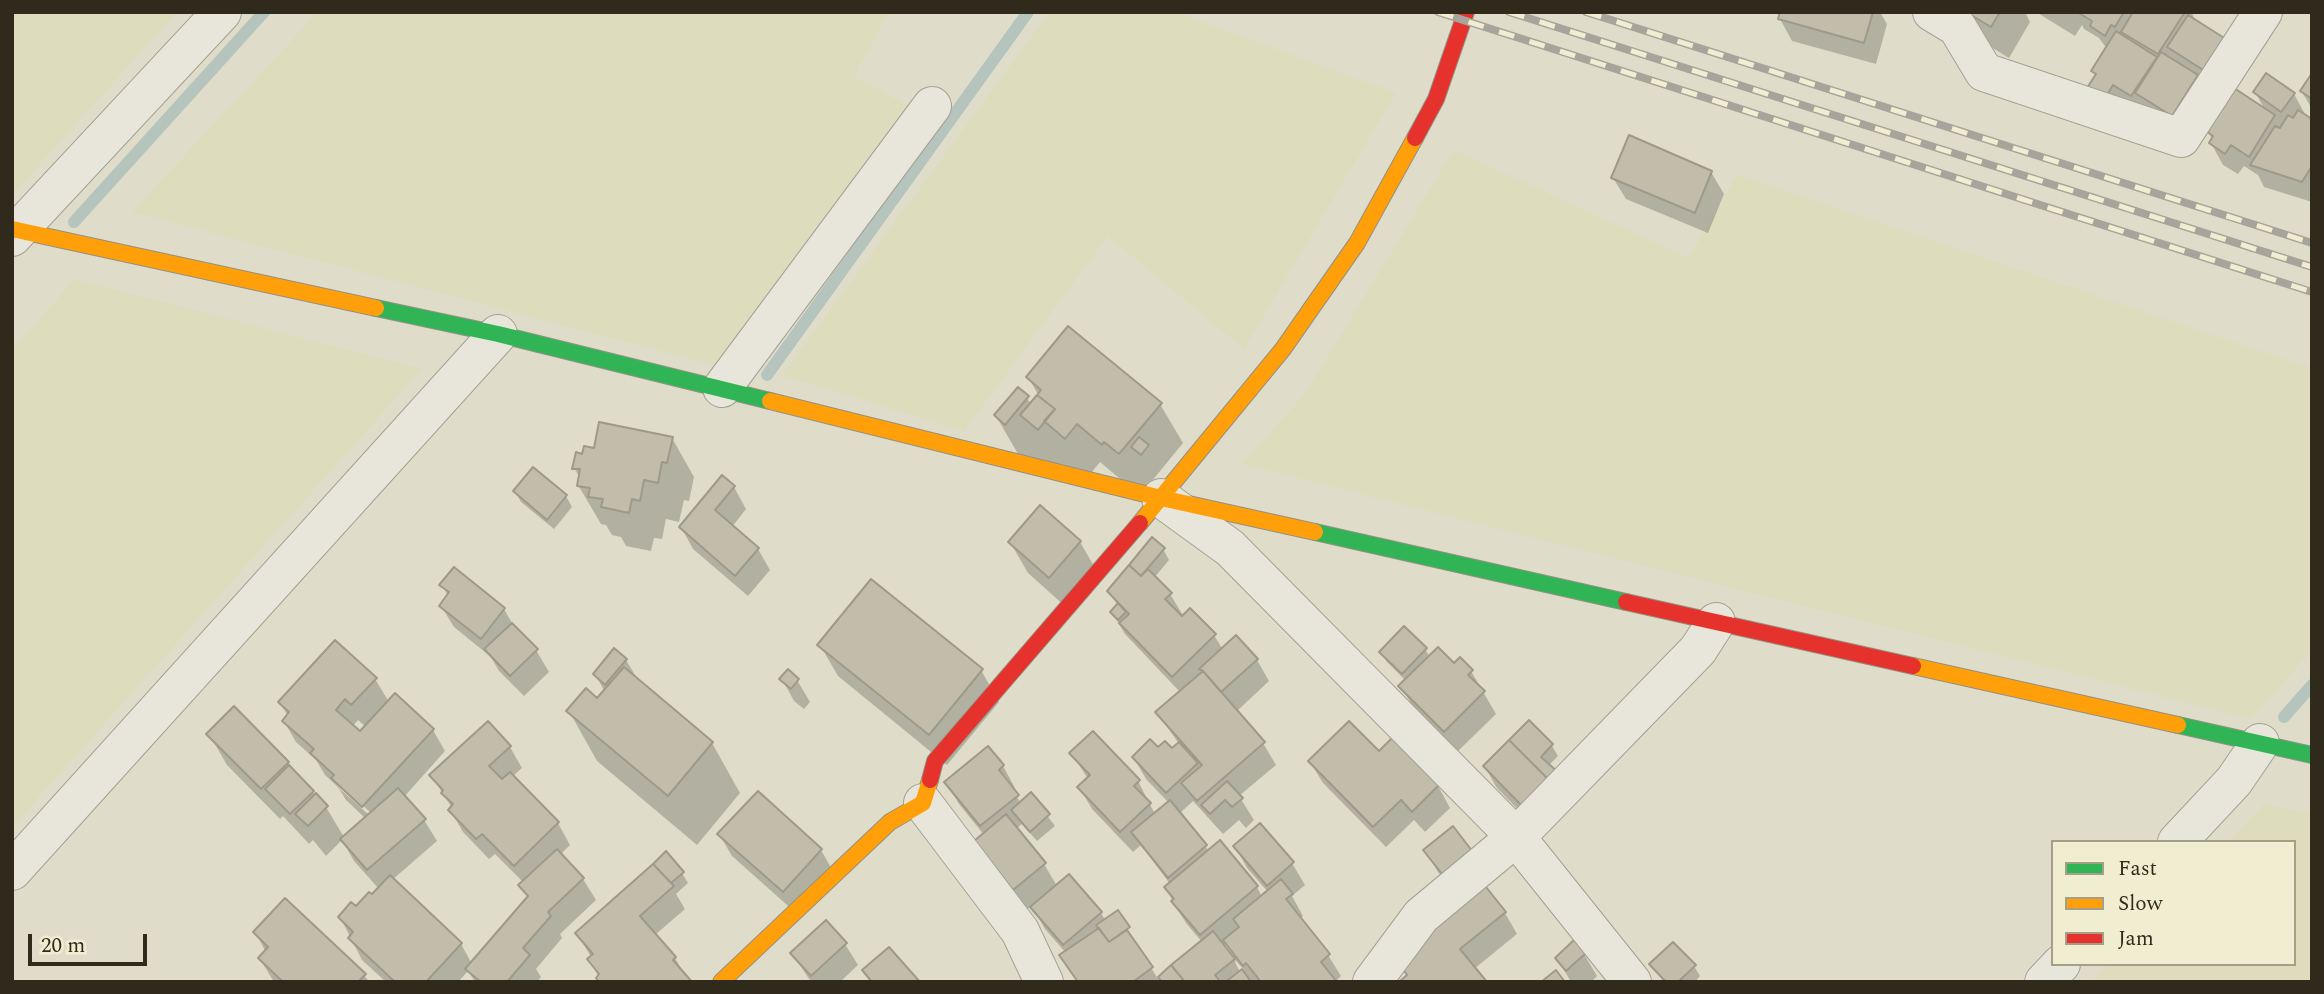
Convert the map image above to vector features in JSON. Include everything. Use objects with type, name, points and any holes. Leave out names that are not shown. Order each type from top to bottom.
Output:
[{"type":"street","points":[[14,232],[222,12]]},
{"type":"street","points":[[721,982],[890,822],[923,803],[935,761],[1161,498],[1283,349],[1357,243],[1436,99],[1466,12]]},
{"type":"street","points":[[1932,12],[1957,27],[1984,72],[2181,138],[2249,17]]},
{"type":"street","points":[[722,388],[932,106]]},
{"type":"street","points":[[14,232],[92,244],[498,334],[1161,498],[2312,755]]},
{"type":"street","points":[[12,871],[498,334]]},
{"type":"street","points":[[1161,498],[1230,548],[1516,837],[1632,982]]},
{"type":"street","points":[[1372,982],[1420,916],[1516,837],[1698,650],[1716,622]]},
{"type":"street","points":[[2179,840],[2234,781],[2260,743]]},
{"type":"street","points":[[923,803],[1020,931],[1044,982]]},
{"type":"street","points":[[2044,982],[2059,966]]},
{"type":"green space","points":[[12,12],[177,12],[12,195]]},
{"type":"green space","points":[[318,12],[889,12],[854,76],[914,109],[718,366],[132,212]]},
{"type":"green space","points":[[1050,12],[1175,12],[1396,93],[1244,349],[1108,236],[964,431],[782,375]]},
{"type":"green space","points":[[1454,150],[1689,258],[1737,175],[2312,368],[2312,650],[2251,719],[1242,464],[1304,395]]},
{"type":"green space","points":[[75,279],[422,369],[12,827],[12,350]]},
{"type":"green space","points":[[2264,804],[2312,814],[2312,982],[2092,982],[2107,966],[2296,966],[2296,840],[2229,840]]},
{"type":"building","points":[[1780,12],[1873,12],[1864,43],[1778,19]]},
{"type":"building","points":[[1966,12],[2000,12],[1991,27]]},
{"type":"building","points":[[2077,12],[2124,12],[2115,27],[2111,25],[2105,36],[2090,26],[2092,21]]},
{"type":"building","points":[[2133,12],[2185,12],[2158,54],[2121,32]]},
{"type":"building","points":[[2188,15],[2229,41],[2208,73],[2167,47]]},
{"type":"building","points":[[2116,31],[2157,57],[2131,96],[2113,85],[2107,95],[2087,88],[2096,74],[2091,71]]},
{"type":"building","points":[[2161,52],[2198,75],[2172,116],[2135,93]]},
{"type":"building","points":[[2266,73],[2295,93],[2281,112],[2253,92]]},
{"type":"building","points":[[2312,73],[2312,99],[2300,91]]},
{"type":"building","points":[[2234,88],[2275,115],[2249,157],[2231,145],[2225,154],[2209,143],[2213,136],[2206,131]]},
{"type":"building","points":[[2298,110],[2312,119],[2312,166],[2302,182],[2250,165],[2275,126],[2280,128],[2288,115],[2293,118]]},
{"type":"building","points":[[1629,135],[1712,171],[1695,213],[1611,178]]},
{"type":"building","points":[[1068,326],[1162,403],[1119,454],[1104,442],[1102,445],[1077,424],[1065,439],[1044,421],[1055,409],[1037,395],[1041,390],[1026,377]]},
{"type":"building","points":[[1018,387],[1029,396],[1005,425],[994,415]]},
{"type":"building","points":[[1037,395],[1055,409],[1038,430],[1020,415]]},
{"type":"building","points":[[599,422],[673,437],[667,463],[662,462],[658,483],[644,480],[640,501],[632,499],[629,513],[601,507],[603,499],[588,497],[590,488],[577,486],[580,469],[572,469],[576,452],[582,454],[584,446],[594,448]]},
{"type":"building","points":[[1139,437],[1149,445],[1141,455],[1131,447]]},
{"type":"building","points":[[533,467],[567,495],[547,520],[513,491]]},
{"type":"building","points":[[722,475],[735,486],[715,510],[759,548],[735,576],[679,527]]},
{"type":"building","points":[[1040,505],[1081,541],[1049,578],[1008,542]]},
{"type":"building","points":[[1152,537],[1165,548],[1141,576],[1129,565]]},
{"type":"building","points":[[1129,565],[1141,576],[1148,569],[1172,593],[1165,599],[1182,616],[1190,608],[1216,634],[1172,677],[1119,623],[1129,614],[1107,591]]},
{"type":"building","points":[[454,567],[505,608],[481,639],[439,606],[449,592],[439,585]]},
{"type":"building","points":[[871,579],[983,669],[929,735],[817,645]]},
{"type":"building","points":[[1118,603],[1126,612],[1118,620],[1110,612]]},
{"type":"building","points":[[512,623],[538,649],[510,676],[484,649]]},
{"type":"building","points":[[1404,626],[1427,648],[1402,674],[1379,652]]},
{"type":"building","points":[[1236,635],[1258,659],[1221,692],[1199,669]]},
{"type":"building","points":[[335,640],[377,678],[351,705],[345,699],[336,710],[360,731],[395,693],[434,729],[362,807],[331,778],[334,775],[310,753],[314,749],[282,721],[289,712],[278,702]]},
{"type":"building","points":[[1438,647],[1454,663],[1460,657],[1473,670],[1468,675],[1485,691],[1444,732],[1398,686]]},
{"type":"building","points":[[614,648],[627,659],[605,685],[593,674]]},
{"type":"building","points":[[624,667],[713,742],[668,796],[566,711],[586,688],[597,698]]},
{"type":"building","points":[[788,669],[799,679],[791,689],[779,679]]},
{"type":"building","points":[[1203,671],[1265,742],[1197,801],[1181,783],[1202,765],[1155,712]]},
{"type":"building","points":[[234,706],[289,762],[261,789],[206,734]]},
{"type":"building","points":[[1529,720],[1553,744],[1541,757],[1559,773],[1551,782],[1509,740]]},
{"type":"building","points":[[488,721],[511,746],[489,766],[502,779],[510,772],[559,822],[514,866],[482,834],[476,839],[448,810],[453,804],[441,793],[443,790],[429,775]]},
{"type":"building","points":[[1349,721],[1379,751],[1392,738],[1439,785],[1412,812],[1401,800],[1373,827],[1308,761]]},
{"type":"building","points":[[1093,731],[1140,780],[1134,786],[1151,803],[1120,832],[1077,787],[1090,775],[1069,753]]},
{"type":"building","points":[[1150,739],[1158,747],[1165,741],[1172,748],[1179,742],[1198,763],[1166,793],[1132,757]]},
{"type":"building","points":[[1509,740],[1551,782],[1524,808],[1483,766]]},
{"type":"building","points":[[988,746],[1004,765],[999,770],[1019,795],[980,826],[944,782]]},
{"type":"building","points":[[289,765],[314,791],[290,814],[265,789]]},
{"type":"building","points":[[1227,781],[1243,798],[1232,807],[1225,800],[1210,814],[1201,805]]},
{"type":"building","points":[[398,788],[426,819],[367,870],[340,839]]},
{"type":"building","points":[[758,791],[822,849],[783,892],[717,834]]},
{"type":"building","points":[[1031,792],[1050,814],[1030,832],[1011,810]]},
{"type":"building","points":[[316,793],[328,806],[308,826],[295,814]]},
{"type":"building","points":[[1170,800],[1207,845],[1168,878],[1131,832]]},
{"type":"building","points":[[1006,814],[1046,863],[1013,890],[974,841]]},
{"type":"building","points":[[1260,823],[1294,862],[1267,886],[1233,846]]},
{"type":"building","points":[[1453,826],[1476,856],[1446,879],[1423,850]]},
{"type":"building","points":[[1220,840],[1258,886],[1200,935],[1171,901],[1174,899],[1164,887]]},
{"type":"building","points":[[557,849],[584,878],[548,912],[551,916],[523,948],[530,955],[507,982],[481,982],[465,969],[528,896],[518,885]]},
{"type":"building","points":[[666,851],[684,872],[671,883],[653,864]]},
{"type":"building","points":[[653,864],[674,886],[640,916],[676,957],[673,960],[692,982],[599,982],[596,978],[599,974],[587,959],[593,954],[575,933]]},
{"type":"building","points":[[1069,874],[1102,912],[1063,945],[1030,907]]},
{"type":"building","points":[[390,875],[462,943],[426,982],[395,982],[348,938],[353,932],[338,917],[351,902],[356,906]]},
{"type":"building","points":[[1281,879],[1293,894],[1286,899],[1330,954],[1321,962],[1337,982],[1261,982],[1246,963],[1243,966],[1223,940],[1239,927],[1233,919]]},
{"type":"building","points":[[1482,882],[1506,912],[1460,949],[1487,982],[1399,982],[1407,975],[1399,964]]},
{"type":"building","points":[[285,898],[366,974],[358,982],[283,982],[258,958],[268,947],[253,932]]},
{"type":"building","points":[[1118,910],[1130,927],[1109,942],[1096,925]]},
{"type":"building","points":[[826,920],[847,943],[811,976],[790,953]]},
{"type":"building","points":[[1099,928],[1109,942],[1127,930],[1153,967],[1133,982],[1078,982],[1059,955]]},
{"type":"building","points":[[1213,931],[1235,959],[1215,975],[1219,980],[1217,982],[1185,982],[1171,965]]},
{"type":"building","points":[[1574,940],[1586,953],[1566,971],[1555,958]]},
{"type":"building","points":[[1673,942],[1696,965],[1678,982],[1666,982],[1649,964]]},
{"type":"building","points":[[889,947],[920,982],[872,982],[862,970]]},
{"type":"building","points":[[1171,965],[1185,982],[1162,982],[1158,977]]},
{"type":"building","points":[[1242,969],[1251,982],[1228,980]]},
{"type":"building","points":[[1556,970],[1565,982],[1541,982]]},
{"type":"waterway","points":[[74,222],[264,12]]},
{"type":"waterway","points":[[767,375],[1028,12]]},
{"type":"waterway","points":[[2284,717],[2312,685]]},
{"type":"railway","points":[[1438,12],[2312,292]]},
{"type":"railway","points":[[1509,12],[2312,267]]},
{"type":"railway","points":[[1586,12],[2312,243]]},
{"type":"traffic: fast","points":[[376,308],[498,334],[770,401]]},
{"type":"traffic: fast","points":[[1315,532],[1626,602]]},
{"type":"traffic: fast","points":[[2178,725],[2312,755]]},
{"type":"traffic: slow","points":[[1140,523],[1283,349],[1357,243],[1415,138]]},
{"type":"traffic: slow","points":[[12,229],[376,308]]},
{"type":"traffic: slow","points":[[770,401],[1161,498],[1315,532]]},
{"type":"traffic: slow","points":[[1913,666],[2178,725]]},
{"type":"traffic: slow","points":[[721,982],[890,822],[923,803],[930,780]]},
{"type":"traffic: jam","points":[[1415,138],[1436,99],[1466,12]]},
{"type":"traffic: jam","points":[[930,780],[935,761],[1140,523]]},
{"type":"traffic: jam","points":[[1626,602],[1913,666]]}]
